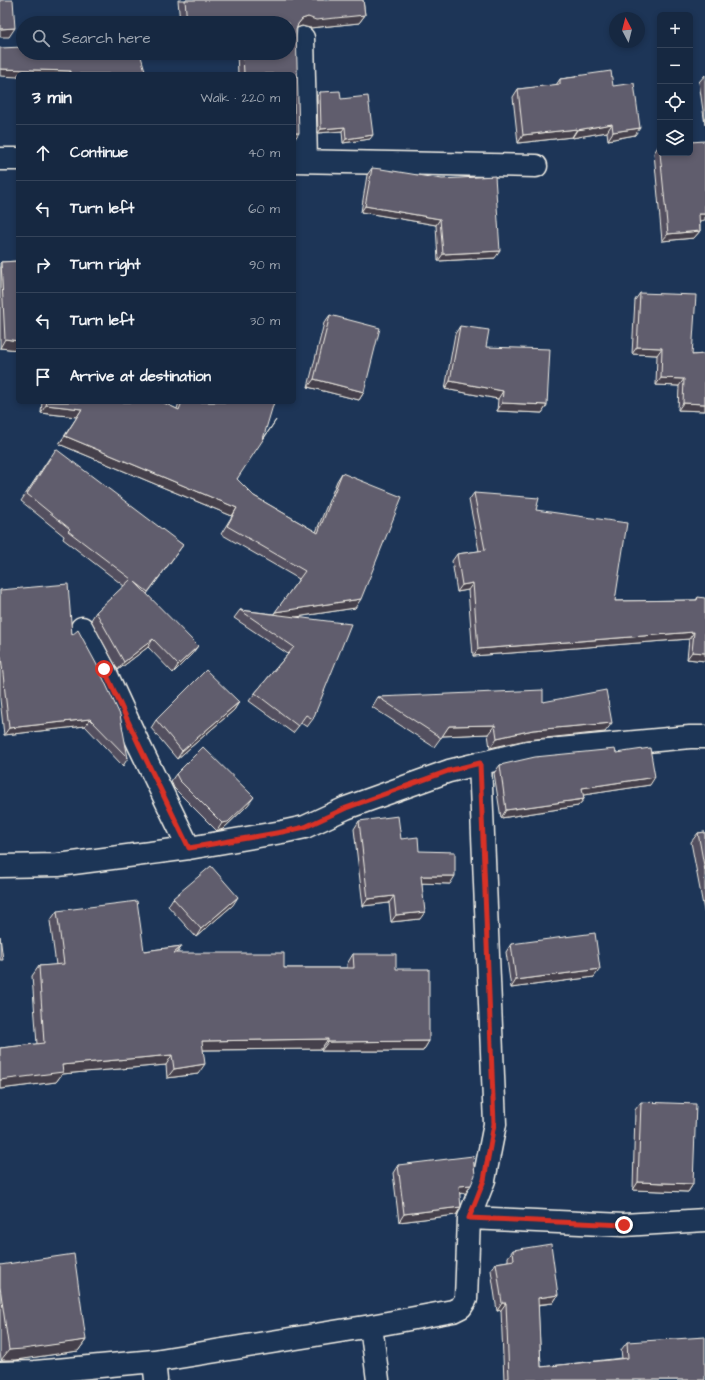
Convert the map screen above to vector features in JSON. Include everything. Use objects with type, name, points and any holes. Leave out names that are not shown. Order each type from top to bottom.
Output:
[{"type":"street","points":[[303,38],[300,161],[536,166]]},
{"type":"street","points":[[0,159],[16,159]]},
{"type":"street","points":[[82,628],[104,669],[189,848]]},
{"type":"street","points":[[0,866],[58,865],[189,848],[282,832],[305,827],[346,808],[448,771],[527,752],[690,737],[705,737]]},
{"type":"street","points":[[0,1373],[155,1371],[371,1326],[453,1311],[461,1307],[466,1299],[469,1218],[484,1180],[494,1124],[480,763]]},
{"type":"street","points":[[469,1218],[624,1225],[705,1220]]},
{"type":"street","points":[[371,1326],[378,1380]]},
{"type":"building","points":[[0,0],[13,0],[15,28],[0,29]]},
{"type":"building","points":[[185,0],[363,0],[365,15],[316,20],[308,17],[302,19],[296,30],[296,16],[186,16]]},
{"type":"building","points":[[296,30],[299,133],[296,133],[296,72],[244,72],[243,60],[296,60]]},
{"type":"building","points":[[16,47],[16,60],[142,60],[145,72],[71,72],[0,69],[0,48]]},
{"type":"building","points":[[611,71],[613,86],[634,83],[640,128],[613,132],[612,124],[577,130],[523,135],[518,89],[560,84],[560,79]]},
{"type":"building","points":[[340,91],[341,99],[368,96],[373,135],[346,139],[345,127],[321,129],[320,92]]},
{"type":"building","points":[[705,141],[705,214],[699,214],[700,231],[668,234],[660,156],[693,156],[693,142]]},
{"type":"building","points":[[372,168],[442,179],[495,176],[500,251],[443,254],[440,219],[365,206]]},
{"type":"building","points":[[16,261],[16,341],[5,339],[1,262]]},
{"type":"building","points":[[640,293],[696,295],[692,355],[705,354],[705,404],[683,403],[684,379],[661,378],[662,348],[637,347]]},
{"type":"building","points":[[330,315],[380,328],[364,392],[314,379]]},
{"type":"building","points":[[460,326],[489,330],[486,347],[550,349],[547,405],[502,403],[503,391],[450,381]]},
{"type":"building","points":[[166,404],[179,410],[181,404],[273,404],[263,439],[276,420],[237,479],[254,496],[318,533],[342,473],[402,497],[361,599],[275,612],[305,571],[227,526],[237,508],[65,436],[82,409],[46,405]]},
{"type":"building","points":[[56,449],[183,545],[148,592],[135,582],[198,646],[178,665],[153,639],[124,662],[96,612],[131,579],[68,531],[70,529],[27,494]]},
{"type":"building","points":[[474,493],[539,498],[536,510],[627,523],[615,601],[697,600],[698,597],[705,598],[705,653],[692,652],[694,632],[478,649],[473,583],[462,585],[457,554],[485,550]]},
{"type":"building","points":[[68,584],[72,635],[78,630],[98,667],[120,715],[128,758],[90,719],[9,728],[1,656],[0,657],[0,590]]},
{"type":"building","points":[[240,610],[351,624],[313,719],[306,715],[298,726],[255,693],[294,647]]},
{"type":"building","points":[[206,670],[239,702],[182,751],[156,720]]},
{"type":"building","points":[[543,690],[543,702],[606,690],[612,723],[533,730],[497,738],[495,725],[449,726],[441,738],[378,697]]},
{"type":"building","points":[[203,747],[254,797],[228,822],[222,823],[179,780],[176,774]]},
{"type":"building","points":[[650,748],[655,777],[582,788],[584,799],[506,810],[500,765],[535,757],[615,749],[616,753]]},
{"type":"building","points":[[398,816],[401,839],[418,837],[419,851],[455,852],[455,876],[421,876],[425,912],[396,915],[394,896],[368,899],[359,821]]},
{"type":"building","points":[[705,832],[705,871],[698,833]]},
{"type":"building","points":[[211,866],[238,897],[201,929],[173,898]]},
{"type":"building","points":[[137,901],[144,951],[182,946],[174,953],[284,953],[284,968],[354,968],[353,954],[396,954],[396,969],[429,969],[429,1041],[328,1042],[328,1039],[202,1041],[205,1064],[174,1069],[172,1055],[62,1065],[63,1072],[0,1080],[0,1048],[44,1043],[39,966],[64,964],[57,911]]},
{"type":"building","points":[[595,933],[600,969],[516,980],[511,944]]},
{"type":"building","points":[[0,936],[3,960],[0,960]]},
{"type":"building","points":[[641,1102],[696,1104],[693,1184],[638,1182]]},
{"type":"building","points":[[473,1156],[475,1175],[471,1185],[459,1186],[461,1207],[404,1214],[398,1165]]},
{"type":"building","points":[[551,1244],[558,1295],[538,1298],[541,1367],[628,1358],[627,1342],[705,1337],[705,1380],[505,1380],[509,1378],[506,1303],[502,1303],[496,1263],[514,1260],[513,1250]]},
{"type":"building","points":[[74,1254],[86,1340],[9,1350],[0,1287],[0,1265]]},
{"type":"route","points":[[104,669],[189,848],[305,827],[346,808],[448,771],[480,763],[494,1124],[484,1180],[469,1218],[624,1225]]}]
